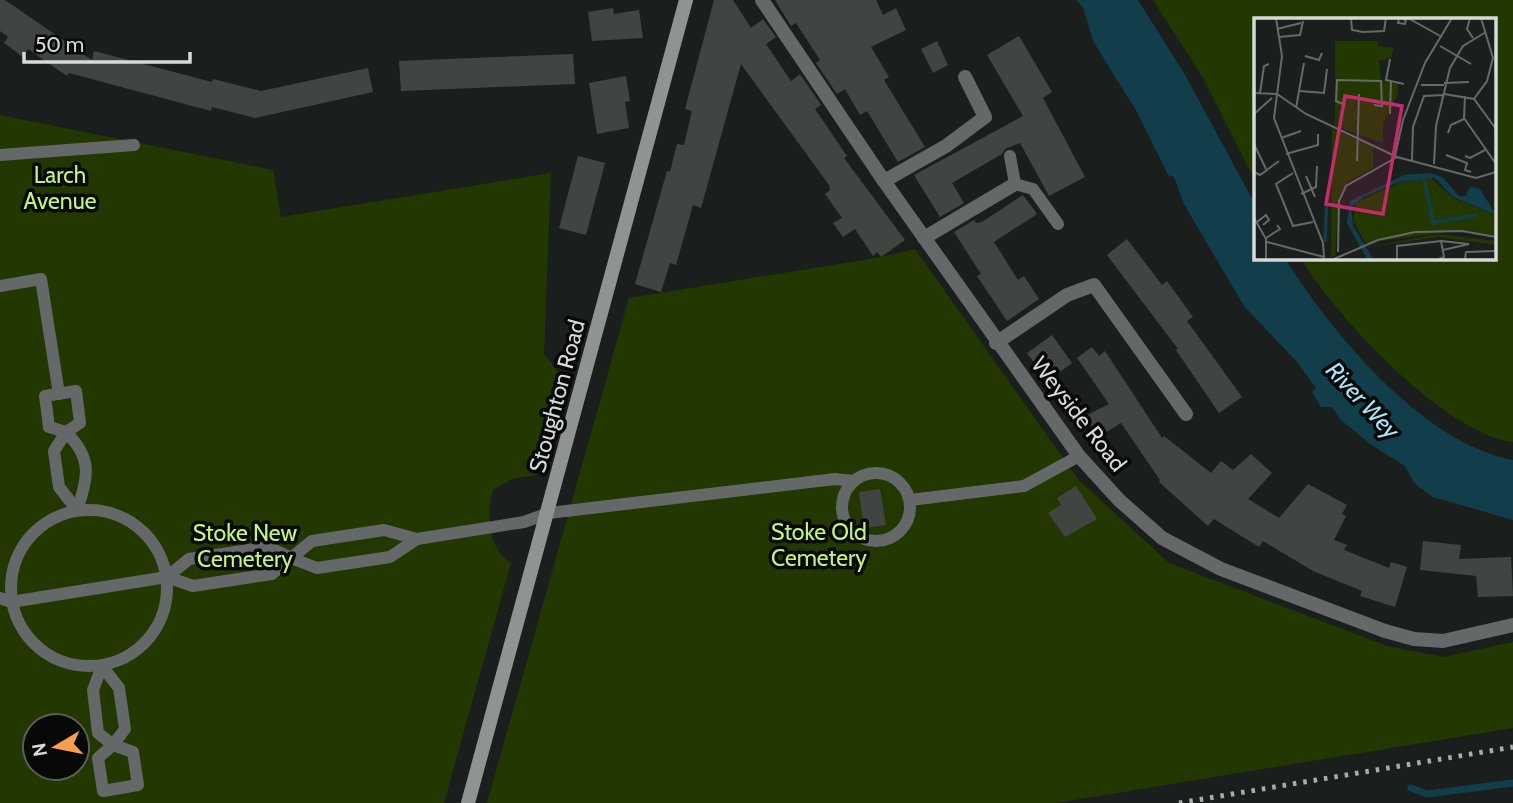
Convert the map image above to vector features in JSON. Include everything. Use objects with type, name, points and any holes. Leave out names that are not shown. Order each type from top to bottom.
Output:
[{"type":"street","name":"Stoughton Road","points":[[468,803],[549,513],[686,0]]},
{"type":"street","name":"Weyside Road","points":[[762,0],[884,181],[1079,456],[1119,500],[1162,538],[1221,569],[1413,639],[1443,640],[1513,625]]},
{"type":"street","points":[[884,181],[946,146],[985,117],[965,78]]},
{"type":"street","points":[[924,238],[1015,184]]},
{"type":"street","points":[[996,342],[1067,295],[1094,285],[1186,414]]},
{"type":"lane","points":[[0,155],[134,145]]},
{"type":"lane","points":[[1010,156],[1015,184],[1033,189],[1058,224]]},
{"type":"lane","points":[[0,286],[41,279],[59,394]]},
{"type":"lane","points":[[77,510],[59,487],[54,451],[66,432],[80,423],[76,391],[44,396],[49,427],[66,432],[82,448],[87,483],[77,510]]},
{"type":"lane","points":[[910,500],[1024,486],[1079,456]]},
{"type":"lane","points":[[864,475],[888,475],[906,489],[910,500],[907,522],[892,537],[881,540],[860,537],[852,530],[843,510],[847,489],[864,475]]},
{"type":"lane","points":[[6,600],[167,577],[193,586],[272,575],[312,541],[384,530],[417,539],[524,522],[549,513],[835,479],[854,481]]},
{"type":"lane","points":[[0,610],[6,600],[19,552],[33,532],[53,517],[77,510],[100,510],[121,516],[140,527],[154,544],[167,577],[163,617],[149,640],[128,657],[102,666],[78,667],[54,659],[34,645],[19,625],[6,600]]},
{"type":"lane","points":[[167,577],[189,559],[268,547],[317,568],[390,557],[417,539]]},
{"type":"lane","points":[[102,666],[93,690],[98,733],[113,744],[132,752],[138,785],[103,791],[98,758],[113,744],[125,729],[118,688],[102,666]]},
{"type":"lane","points":[[120,788],[123,803]]},
{"type":"green space","points":[[1153,0],[1513,0],[1513,442],[1486,434],[1456,418],[1425,395],[1364,339],[1301,259],[1496,259],[1496,18],[1254,18],[1254,179],[1203,78]]},
{"type":"green space","name":"Stoke New Cemetery","points":[[0,115],[273,170],[281,217],[551,173],[544,354],[562,377],[535,475],[512,479],[493,490],[490,520],[493,540],[511,563],[444,803],[0,803]]},
{"type":"green space","name":"Stoke Old Cemetery","points":[[915,249],[1078,479],[1169,563],[1387,646],[1444,657],[1513,642],[1513,728],[1056,803],[487,803],[629,298],[882,257]]},
{"type":"water","name":"River Wey","points":[[1077,0],[1138,0],[1184,73],[1254,202],[1254,259],[1285,259],[1353,350],[1413,408],[1445,432],[1479,449],[1513,460],[1513,520],[1433,497],[1414,483],[1405,466],[1370,444],[1341,420],[1332,407],[1321,407],[1312,392],[1316,388],[1297,362],[1244,306],[1184,204],[1174,177],[1168,175],[1137,112],[1093,41],[1084,10]]},
{"type":"building","points":[[0,0],[5,0],[92,60],[94,51],[212,82],[213,79],[261,91],[368,68],[373,92],[255,118],[212,107],[211,111],[69,73],[67,76],[28,49],[23,57],[4,43],[8,37],[0,31]]},
{"type":"building","points":[[714,0],[733,0],[751,28],[763,19],[776,37],[766,44],[791,81],[800,74],[821,105],[815,109],[847,156],[844,158],[905,240],[881,257],[877,252],[873,256],[855,229],[843,237],[833,223],[842,218],[825,194],[830,190],[829,185],[741,64],[701,208],[693,205],[676,265],[670,263],[661,292],[635,284],[667,171],[670,172],[677,144],[684,145],[692,111],[685,109]]},
{"type":"building","points":[[775,0],[876,0],[883,15],[896,8],[906,30],[871,47],[889,77],[884,80],[925,147],[898,162],[867,111],[860,115],[845,89],[837,94],[816,63],[820,60],[796,23],[791,26]]},
{"type":"building","points":[[613,8],[614,14],[639,10],[643,38],[592,41],[588,12]]},
{"type":"building","points":[[1019,36],[1052,92],[1043,98],[1085,177],[1049,196],[1020,143],[1005,149],[1002,154],[952,183],[964,203],[940,217],[914,175],[1023,116],[987,55]]},
{"type":"building","points":[[937,41],[948,65],[933,73],[921,49]]},
{"type":"building","points":[[573,54],[575,84],[401,91],[399,61]]},
{"type":"building","points":[[626,76],[630,101],[625,102],[629,128],[597,134],[589,83]]},
{"type":"building","points":[[578,156],[605,163],[586,235],[559,228]]},
{"type":"building","points":[[1023,195],[1037,214],[994,242],[1018,280],[1024,276],[1039,299],[1007,321],[977,276],[981,274],[954,232],[974,220],[976,223],[982,222]]},
{"type":"building","points":[[1127,239],[1162,285],[1167,281],[1193,317],[1187,321],[1242,397],[1219,413],[1176,350],[1178,349],[1107,255]]},
{"type":"building","points":[[1052,335],[1072,363],[1048,381],[1027,353]]},
{"type":"building","points":[[1092,347],[1099,356],[1105,351],[1162,438],[1164,436],[1211,473],[1221,461],[1233,470],[1251,454],[1272,473],[1248,499],[1279,518],[1308,484],[1347,505],[1342,514],[1346,516],[1334,540],[1347,545],[1344,550],[1389,568],[1391,562],[1407,567],[1395,607],[1360,596],[1362,591],[1313,571],[1263,541],[1259,547],[1214,519],[1208,526],[1159,482],[1121,423],[1097,438],[1085,416],[1109,404],[1077,358]]},
{"type":"building","points":[[1076,486],[1097,519],[1065,537],[1048,513],[1061,505],[1057,498]]},
{"type":"building","points":[[880,489],[886,525],[864,528],[859,492]]},
{"type":"building","points":[[1423,541],[1461,545],[1459,559],[1511,557],[1513,596],[1478,597],[1476,576],[1420,570]]},
{"type":"waterway","points":[[1411,788],[1427,794],[1513,783]]},
{"type":"railway","points":[[1179,803],[1513,747]]},
{"type":"park label","name":"Larch Avenue","points":[[60,188]]}]
